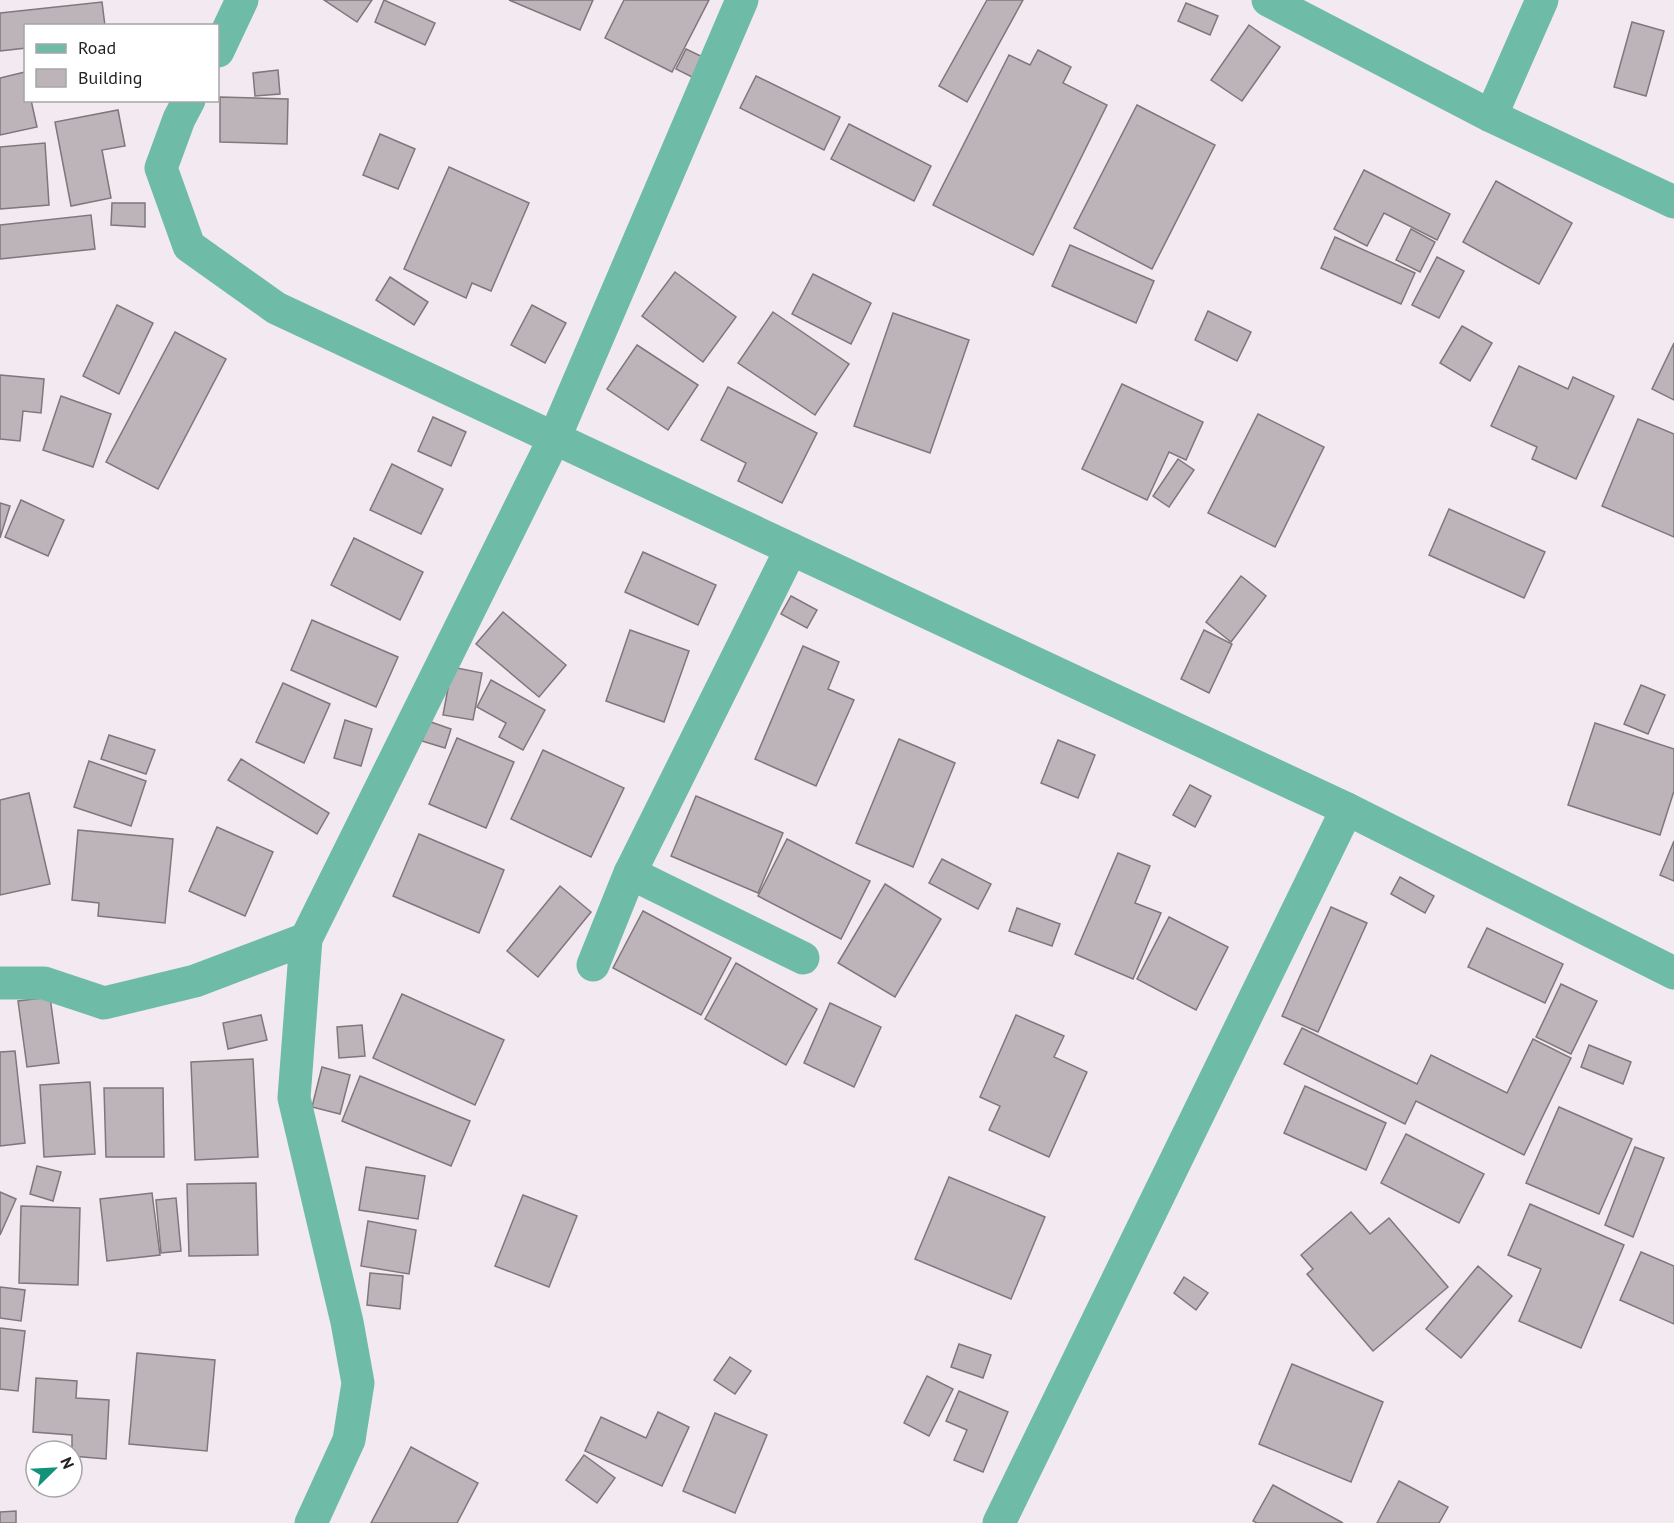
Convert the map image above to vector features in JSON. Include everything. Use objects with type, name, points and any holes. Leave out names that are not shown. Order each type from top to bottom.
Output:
[{"type":"street","points":[[219,49],[242,0]]},
{"type":"street","points":[[311,1523],[349,1440],[357,1383],[347,1322],[294,1098],[306,939],[555,437],[742,0]]},
{"type":"street","points":[[1268,0],[1491,116],[1674,202]]},
{"type":"street","points":[[1491,116],[1542,0]]},
{"type":"street","points":[[188,102],[179,119],[161,168],[189,246],[276,308],[1347,809],[1674,974]]},
{"type":"street","points":[[593,965],[630,873],[791,549]]},
{"type":"street","points":[[999,1523],[1347,809]]},
{"type":"street","points":[[630,873],[803,958]]},
{"type":"street","points":[[0,983],[44,983],[104,1003],[195,981],[306,939]]},
{"type":"building","points":[[324,0],[372,0],[357,22]]},
{"type":"building","points":[[384,0],[435,23],[425,45],[375,22]]},
{"type":"building","points":[[509,0],[593,0],[580,30]]},
{"type":"building","points":[[624,0],[709,0],[672,72],[605,38]]},
{"type":"building","points":[[987,0],[1023,0],[967,102],[939,86]]},
{"type":"building","points":[[102,2],[105,24],[24,24],[24,48],[0,51],[0,13]]},
{"type":"building","points":[[1186,3],[1218,16],[1210,35],[1178,21]]},
{"type":"building","points":[[1632,22],[1664,31],[1646,96],[1614,87]]},
{"type":"building","points":[[1249,25],[1280,47],[1242,101],[1211,80]]},
{"type":"building","points":[[686,49],[705,58],[696,79],[676,69]]},
{"type":"building","points":[[1038,50],[1071,67],[1063,83],[1107,105],[1033,255],[933,205],[1009,55],[1030,65]]},
{"type":"building","points":[[278,70],[280,94],[255,96],[253,73]]},
{"type":"building","points":[[24,72],[24,102],[31,102],[37,127],[0,135],[0,78]]},
{"type":"building","points":[[756,76],[840,117],[824,150],[740,108]]},
{"type":"building","points":[[220,97],[288,99],[287,144],[220,142]]},
{"type":"building","points":[[1137,105],[1215,145],[1152,269],[1074,228]]},
{"type":"building","points":[[118,110],[125,146],[102,150],[111,198],[71,206],[55,122]]},
{"type":"building","points":[[849,124],[931,166],[914,201],[831,159]]},
{"type":"building","points":[[380,134],[415,149],[398,189],[363,175]]},
{"type":"building","points":[[45,143],[49,205],[0,209],[0,147]]},
{"type":"building","points":[[449,167],[529,203],[491,291],[472,283],[466,298],[404,269]]},
{"type":"building","points":[[1364,170],[1450,214],[1437,240],[1384,213],[1367,246],[1334,229]]},
{"type":"building","points":[[1496,181],[1572,223],[1539,284],[1463,242]]},
{"type":"building","points":[[112,203],[145,203],[145,227],[111,225]]},
{"type":"building","points":[[91,215],[95,249],[0,259],[0,225]]},
{"type":"building","points":[[1411,229],[1435,242],[1420,272],[1396,260]]},
{"type":"building","points":[[1335,237],[1415,273],[1401,304],[1321,268]]},
{"type":"building","points":[[1070,245],[1154,281],[1136,323],[1052,286]]},
{"type":"building","points":[[1437,257],[1464,271],[1439,318],[1412,305]]},
{"type":"building","points":[[675,272],[736,317],[703,362],[642,316]]},
{"type":"building","points":[[813,274],[871,303],[851,344],[792,314]]},
{"type":"building","points":[[390,277],[428,302],[414,325],[376,300]]},
{"type":"building","points":[[117,305],[153,323],[119,394],[83,376]]},
{"type":"building","points":[[532,305],[566,323],[545,363],[511,345]]},
{"type":"building","points":[[1208,311],[1251,332],[1237,361],[1195,340]]},
{"type":"building","points":[[773,312],[849,364],[815,415],[738,363]]},
{"type":"building","points":[[893,313],[969,340],[930,453],[854,426]]},
{"type":"building","points":[[1462,326],[1492,343],[1470,381],[1440,363]]},
{"type":"building","points":[[175,332],[226,359],[158,489],[106,462]]},
{"type":"building","points":[[1674,343],[1674,400],[1652,389]]},
{"type":"building","points":[[637,345],[698,385],[668,430],[607,389]]},
{"type":"building","points":[[1519,366],[1568,389],[1573,377],[1614,396],[1576,479],[1532,459],[1537,447],[1491,426]]},
{"type":"building","points":[[0,375],[44,379],[41,413],[23,411],[20,441],[0,439]]},
{"type":"building","points":[[1122,384],[1203,422],[1186,460],[1169,452],[1147,500],[1082,469]]},
{"type":"building","points":[[728,387],[817,433],[782,503],[738,481],[746,463],[701,440]]},
{"type":"building","points":[[61,396],[111,414],[93,467],[43,450]]},
{"type":"building","points":[[1258,414],[1324,447],[1275,547],[1208,513]]},
{"type":"building","points":[[433,417],[466,432],[451,466],[418,451]]},
{"type":"building","points":[[1638,419],[1674,434],[1674,537],[1602,506]]},
{"type":"building","points":[[1178,459],[1194,470],[1169,507],[1153,496]]},
{"type":"building","points":[[392,464],[443,489],[421,534],[370,510]]},
{"type":"building","points":[[21,500],[64,520],[48,556],[5,537]]},
{"type":"building","points":[[0,503],[10,506],[0,538]]},
{"type":"building","points":[[1449,509],[1545,552],[1524,598],[1429,555]]},
{"type":"building","points":[[354,538],[423,572],[400,620],[331,585]]},
{"type":"building","points":[[643,552],[716,585],[698,625],[625,592]]},
{"type":"building","points":[[1241,576],[1266,596],[1231,642],[1206,622]]},
{"type":"building","points":[[791,596],[817,610],[807,628],[781,614]]},
{"type":"building","points":[[503,612],[566,665],[539,697],[476,644]]},
{"type":"building","points":[[312,620],[398,657],[376,707],[291,670]]},
{"type":"building","points":[[630,630],[689,651],[664,722],[606,701]]},
{"type":"building","points":[[1204,630],[1232,644],[1209,693],[1181,679]]},
{"type":"building","points":[[803,646],[839,662],[828,689],[854,700],[816,786],[755,759]]},
{"type":"building","points":[[452,667],[482,673],[473,720],[443,715]]},
{"type":"building","points":[[491,680],[545,710],[523,750],[499,737],[506,723],[477,707]]},
{"type":"building","points":[[283,683],[330,704],[304,763],[256,742]]},
{"type":"building","points":[[1641,685],[1665,695],[1648,734],[1624,724]]},
{"type":"building","points":[[345,720],[372,729],[361,766],[334,758]]},
{"type":"building","points":[[428,721],[451,729],[445,748],[422,741]]},
{"type":"building","points":[[1595,723],[1674,749],[1674,791],[1660,835],[1568,805]]},
{"type":"building","points":[[109,735],[155,750],[146,774],[101,759]]},
{"type":"building","points":[[457,738],[514,762],[486,828],[429,804]]},
{"type":"building","points":[[899,739],[955,763],[913,867],[856,843]]},
{"type":"building","points":[[1058,740],[1095,755],[1078,798],[1041,783]]},
{"type":"building","points":[[543,750],[624,788],[591,857],[511,819]]},
{"type":"building","points":[[241,759],[329,813],[317,834],[228,780]]},
{"type":"building","points":[[89,761],[146,781],[131,826],[74,807]]},
{"type":"building","points":[[1190,785],[1211,796],[1195,827],[1173,815]]},
{"type":"building","points":[[29,793],[50,884],[0,895],[0,800]]},
{"type":"building","points":[[696,796],[783,833],[758,893],[671,856]]},
{"type":"building","points":[[217,827],[273,852],[245,916],[189,891]]},
{"type":"building","points":[[78,830],[173,839],[165,923],[98,916],[99,903],[72,900]]},
{"type":"building","points":[[419,834],[504,870],[479,933],[393,896]]},
{"type":"building","points":[[787,839],[870,881],[841,939],[758,896]]},
{"type":"building","points":[[1674,841],[1674,881],[1660,875]]},
{"type":"building","points":[[1118,853],[1150,866],[1135,903],[1161,913],[1133,979],[1075,954]]},
{"type":"building","points":[[942,859],[991,884],[978,909],[929,883]]},
{"type":"building","points":[[1400,877],[1434,896],[1425,913],[1391,894]]},
{"type":"building","points":[[885,884],[941,919],[895,997],[838,963]]},
{"type":"building","points":[[560,886],[591,912],[538,977],[507,951]]},
{"type":"building","points":[[1331,907],[1367,923],[1318,1032],[1282,1016]]},
{"type":"building","points":[[1017,908],[1060,924],[1052,946],[1009,931]]},
{"type":"building","points":[[643,911],[731,958],[701,1015],[613,968]]},
{"type":"building","points":[[1169,917],[1228,947],[1196,1010],[1137,979]]},
{"type":"building","points":[[1487,928],[1563,964],[1545,1003],[1468,967]]},
{"type":"building","points":[[736,963],[817,1009],[786,1065],[705,1019]]},
{"type":"building","points":[[1561,984],[1597,1001],[1571,1054],[1536,1037]]},
{"type":"building","points":[[402,994],[504,1040],[475,1105],[373,1058]]},
{"type":"building","points":[[50,997],[59,1063],[27,1067],[18,1001]]},
{"type":"building","points":[[830,1003],[881,1027],[854,1087],[804,1063]]},
{"type":"building","points":[[261,1015],[267,1040],[228,1049],[223,1023]]},
{"type":"building","points":[[1016,1015],[1064,1036],[1054,1057],[1087,1072],[1049,1157],[989,1130],[1000,1106],[980,1097]]},
{"type":"building","points":[[362,1025],[365,1056],[339,1058],[337,1027]]},
{"type":"building","points":[[1302,1028],[1417,1084],[1431,1055],[1507,1093],[1533,1039],[1571,1058],[1524,1155],[1416,1101],[1405,1124],[1284,1064]]},
{"type":"building","points":[[1589,1045],[1631,1062],[1623,1084],[1581,1067]]},
{"type":"building","points":[[15,1051],[25,1143],[0,1146],[0,1052]]},
{"type":"building","points":[[253,1059],[258,1157],[195,1160],[191,1062]]},
{"type":"building","points":[[322,1067],[350,1075],[340,1114],[312,1107]]},
{"type":"building","points":[[360,1076],[470,1121],[451,1166],[342,1121]]},
{"type":"building","points":[[90,1082],[95,1154],[44,1157],[40,1085]]},
{"type":"building","points":[[1305,1086],[1386,1123],[1366,1170],[1284,1133]]},
{"type":"building","points":[[104,1088],[163,1088],[164,1157],[106,1157]]},
{"type":"building","points":[[1559,1107],[1632,1139],[1599,1214],[1526,1183]]},
{"type":"building","points":[[1406,1134],[1484,1174],[1459,1223],[1381,1183]]},
{"type":"building","points":[[1635,1147],[1664,1158],[1633,1237],[1605,1225]]},
{"type":"building","points":[[37,1166],[61,1172],[53,1201],[30,1194]]},
{"type":"building","points":[[366,1167],[425,1176],[418,1219],[359,1210]]},
{"type":"building","points":[[949,1177],[1045,1217],[1011,1299],[915,1259]]},
{"type":"building","points":[[256,1183],[258,1255],[189,1256],[187,1184]]},
{"type":"building","points":[[0,1192],[16,1199],[0,1235]]},
{"type":"building","points":[[152,1193],[160,1255],[107,1261],[100,1199]]},
{"type":"building","points":[[523,1195],[577,1216],[549,1287],[495,1266]]},
{"type":"building","points":[[176,1198],[181,1251],[161,1253],[156,1200]]},
{"type":"building","points":[[1530,1204],[1624,1245],[1581,1348],[1519,1321],[1541,1269],[1508,1255]]},
{"type":"building","points":[[21,1206],[80,1208],[78,1285],[19,1283]]},
{"type":"building","points":[[1351,1212],[1370,1234],[1389,1218],[1448,1287],[1373,1351],[1307,1274],[1313,1269],[1301,1255]]},
{"type":"building","points":[[368,1221],[416,1230],[409,1274],[361,1266]]},
{"type":"building","points":[[1641,1252],[1674,1266],[1674,1324],[1620,1300]]},
{"type":"building","points":[[1478,1266],[1512,1296],[1461,1358],[1426,1329]]},
{"type":"building","points":[[370,1273],[403,1276],[400,1309],[367,1305]]},
{"type":"building","points":[[1184,1277],[1208,1293],[1196,1310],[1174,1293]]},
{"type":"building","points":[[0,1287],[25,1290],[21,1321],[0,1318]]},
{"type":"building","points":[[0,1328],[25,1331],[18,1391],[0,1389]]},
{"type":"building","points":[[959,1344],[991,1355],[983,1378],[951,1367]]},
{"type":"building","points":[[137,1353],[215,1360],[207,1451],[129,1444]]},
{"type":"building","points":[[730,1357],[751,1371],[735,1394],[714,1380]]},
{"type":"building","points":[[1292,1364],[1383,1402],[1351,1482],[1259,1444]]},
{"type":"building","points":[[927,1376],[953,1389],[929,1436],[904,1423]]},
{"type":"building","points":[[36,1378],[77,1381],[76,1398],[109,1400],[106,1459],[84,1457],[84,1439],[72,1439],[72,1435],[33,1432]]},
{"type":"building","points":[[959,1391],[1008,1412],[983,1472],[954,1460],[967,1430],[946,1421]]},
{"type":"building","points":[[658,1412],[689,1427],[662,1486],[585,1451],[601,1417],[646,1438]]},
{"type":"building","points":[[715,1413],[767,1435],[735,1513],[683,1491]]},
{"type":"building","points":[[411,1447],[478,1483],[457,1523],[371,1523]]},
{"type":"building","points":[[584,1455],[615,1478],[597,1503],[566,1480]]},
{"type":"building","points":[[1399,1481],[1448,1507],[1439,1523],[1377,1523]]},
{"type":"building","points":[[1273,1485],[1343,1523],[1257,1523],[1253,1521]]},
{"type":"building","points":[[16,1511],[16,1523],[0,1523],[0,1512]]}]
